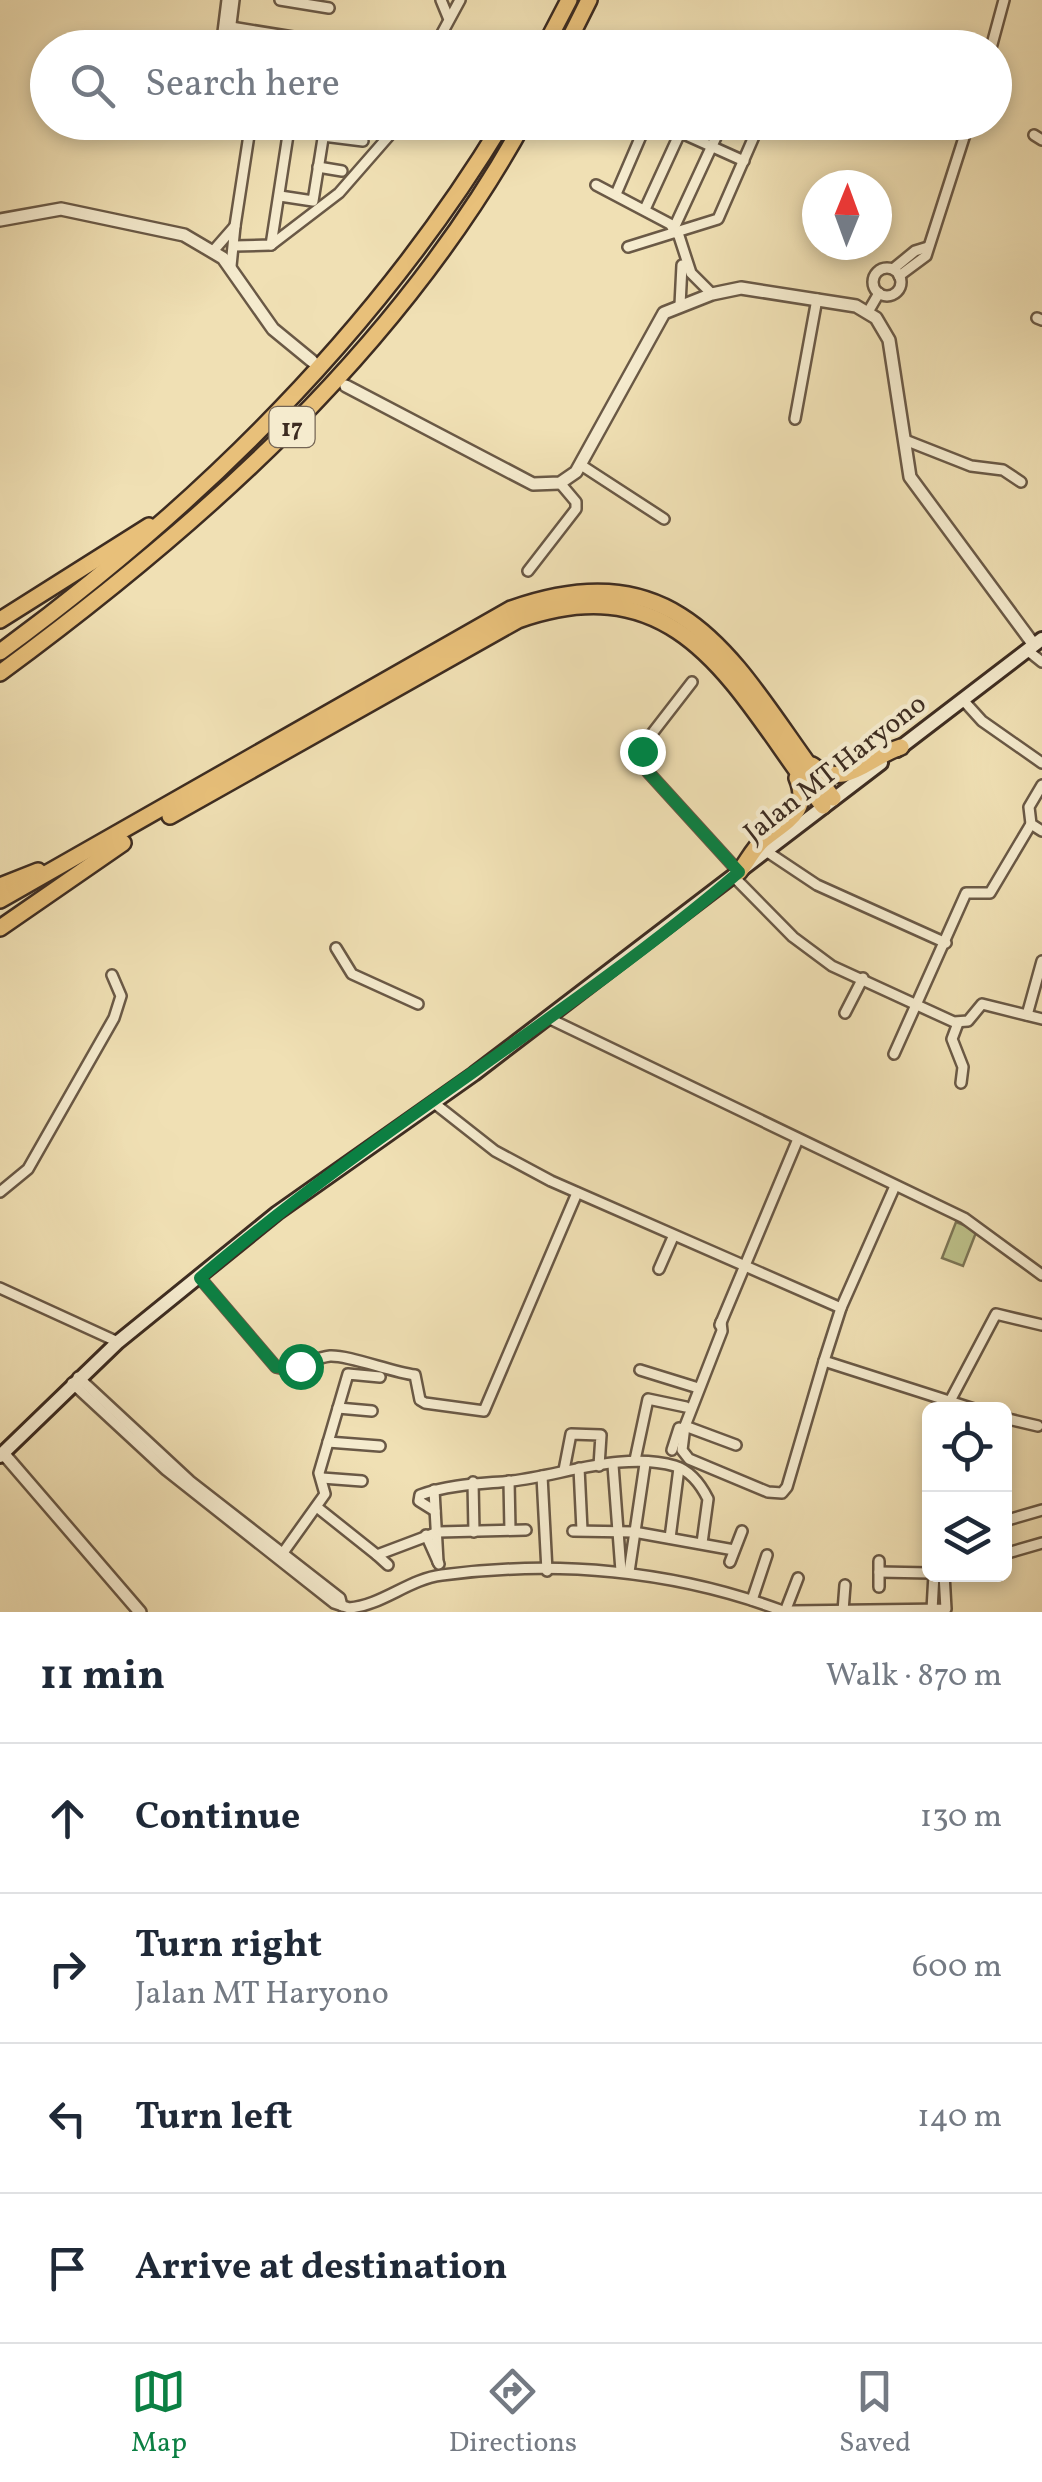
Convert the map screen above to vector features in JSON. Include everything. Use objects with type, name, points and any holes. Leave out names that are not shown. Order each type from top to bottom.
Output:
[{"type":"highway","points":[[554,30],[570,0]]},
{"type":"highway","points":[[574,30],[590,0]]},
{"type":"highway","name":"17","points":[[0,652],[119,562],[185,504],[297,392],[372,308],[491,140]]},
{"type":"highway","name":"17","points":[[0,673],[199,518],[352,362],[422,276],[512,140]]},
{"type":"highway","points":[[0,620],[185,504]]},
{"type":"highway","points":[[0,900],[512,609],[578,592],[613,591],[645,596],[684,624],[706,644],[828,802]]},
{"type":"highway","points":[[0,910],[518,620],[579,604],[616,606],[684,624]]},
{"type":"highway","points":[[0,682],[72,620]]},
{"type":"highway","points":[[797,761],[825,774],[845,777],[882,752],[902,747]]},
{"type":"highway","points":[[737,875],[759,843],[801,807],[797,761]]},
{"type":"highway","points":[[0,928],[122,842]]},
{"type":"highway","points":[[0,886],[82,854]]},
{"type":"main road","name":"Jalan MT Haryono","points":[[2,1454],[118,1342],[292,1202],[434,1104],[1035,645]]},
{"type":"street","points":[[231,0],[231,30]]},
{"type":"street","points":[[227,30],[231,0]]},
{"type":"street","points":[[280,0],[330,8]]},
{"type":"street","points":[[441,0],[448,17]]},
{"type":"street","points":[[442,30],[460,0]]},
{"type":"street","points":[[996,30],[1004,0]]},
{"type":"street","points":[[232,27],[250,30]]},
{"type":"street","points":[[231,266],[248,140]]},
{"type":"street","points":[[272,245],[288,140]]},
{"type":"street","points":[[280,196],[313,201],[322,140]]},
{"type":"street","points":[[359,140],[363,141]]},
{"type":"street","points":[[234,246],[272,245],[338,193],[385,140]]},
{"type":"street","points":[[616,194],[639,140]]},
{"type":"street","points":[[646,208],[677,140]]},
{"type":"street","points":[[701,140],[744,161]]},
{"type":"street","points":[[680,305],[685,274],[674,232],[715,140]]},
{"type":"street","points":[[628,247],[718,218],[753,140]]},
{"type":"street","points":[[879,293],[896,292],[896,273],[915,251],[928,248],[964,140]]},
{"type":"street","points":[[318,167],[342,171]]},
{"type":"street","points":[[596,184],[646,208],[674,232],[690,273],[712,294]]},
{"type":"street","points":[[0,220],[61,209],[184,235],[214,250],[231,266],[272,329],[312,360]]},
{"type":"street","points":[[214,250],[235,226]]},
{"type":"street","points":[[879,293],[873,285],[875,274],[883,268],[896,273]]},
{"type":"street","points":[[346,386],[533,484],[560,484],[581,464],[661,317],[680,305],[741,288],[868,312],[888,340],[910,477],[1035,645],[1042,662]]},
{"type":"street","points":[[868,312],[879,293]]},
{"type":"street","points":[[794,419],[817,300]]},
{"type":"street","points":[[906,440],[971,466],[1003,470],[1021,482]]},
{"type":"street","points":[[581,464],[664,520]]},
{"type":"street","points":[[528,571],[576,509],[576,502],[560,484]]},
{"type":"street","points":[[692,682],[644,744],[648,772],[793,936],[832,966],[958,1022],[968,1020],[982,1004],[1042,1020]]},
{"type":"street","points":[[963,700],[982,721],[1042,763]]},
{"type":"street","points":[[894,1054],[966,892],[990,893],[1031,824],[1029,807],[1042,785]]},
{"type":"street","points":[[1031,824],[1042,831]]},
{"type":"street","points":[[766,851],[817,886],[946,943]]},
{"type":"street","points":[[336,948],[352,974],[418,1004]]},
{"type":"street","points":[[1027,1015],[1042,961]]},
{"type":"street","points":[[0,1192],[28,1168],[114,1018],[121,996],[112,976]]},
{"type":"street","points":[[844,1013],[863,978]]},
{"type":"street","points":[[548,1018],[978,1226],[1042,1275]]},
{"type":"street","points":[[958,1022],[952,1038],[963,1067],[961,1083]]},
{"type":"street","points":[[434,1104],[494,1151],[577,1193],[841,1308]]},
{"type":"street","points":[[672,1450],[686,1407],[798,1139]]},
{"type":"street","points":[[721,1322],[722,1331],[685,1426],[682,1450],[689,1460],[768,1492],[782,1493],[841,1308],[895,1186]]},
{"type":"street","points":[[200,1278],[276,1367],[292,1368],[339,1356],[386,1372],[415,1375],[421,1402],[484,1411],[577,1193]]},
{"type":"street","points":[[659,1269],[673,1237]]},
{"type":"street","points":[[0,1288],[118,1342]]},
{"type":"street","points":[[950,1401],[996,1314],[1042,1324]]},
{"type":"street","points":[[824,1361],[953,1402]]},
{"type":"street","points":[[640,1370],[695,1387]]},
{"type":"street","points":[[281,1556],[318,1508],[326,1489],[319,1472],[348,1374],[380,1378]]},
{"type":"street","points":[[75,1380],[212,1502],[340,1598],[342,1606],[359,1607],[441,1575],[625,1571],[700,1583],[786,1611],[932,1610],[947,1608],[945,1582]]},
{"type":"street","points":[[625,1571],[634,1532],[648,1400],[686,1407]]},
{"type":"street","points":[[338,1408],[372,1411]]},
{"type":"street","points":[[1012,1420],[1038,1426]]},
{"type":"street","points":[[685,1426],[736,1445]]},
{"type":"street","points":[[564,1470],[571,1434],[601,1435],[599,1466]]},
{"type":"street","points":[[328,1442],[380,1446]]},
{"type":"street","points":[[2,1454],[140,1612]]},
{"type":"street","points":[[434,1511],[418,1499],[434,1490],[640,1462],[679,1468],[696,1480],[708,1498],[702,1543]]},
{"type":"street","points":[[614,1465],[616,1530],[625,1571]]},
{"type":"street","points":[[579,1468],[577,1531],[634,1532],[734,1550]]},
{"type":"street","points":[[670,1538],[679,1468]]},
{"type":"street","points":[[542,1476],[547,1571]]},
{"type":"street","points":[[322,1478],[362,1481]]},
{"type":"street","points":[[509,1481],[510,1530]]},
{"type":"street","points":[[473,1482],[474,1532]]},
{"type":"street","points":[[434,1490],[432,1533],[441,1575]]},
{"type":"street","points":[[318,1508],[388,1565]]},
{"type":"street","points":[[1012,1518],[1042,1510]]},
{"type":"street","points":[[377,1555],[432,1533],[526,1530]]},
{"type":"street","points":[[730,1562],[742,1531]]},
{"type":"street","points":[[1012,1552],[1042,1543]]},
{"type":"street","points":[[752,1600],[767,1554]]},
{"type":"street","points":[[879,1588],[879,1566],[922,1572]]},
{"type":"street","points":[[786,1611],[798,1578]]},
{"type":"street","points":[[932,1582],[932,1610]]},
{"type":"street","points":[[844,1612],[845,1585]]},
{"type":"green space","points":[[956,1222],[977,1230],[963,1266],[942,1258]]},
{"type":"route","points":[[300,1366],[284,1370],[276,1367],[200,1278],[292,1202],[474,1074],[739,872],[648,772],[642,751]]}]
